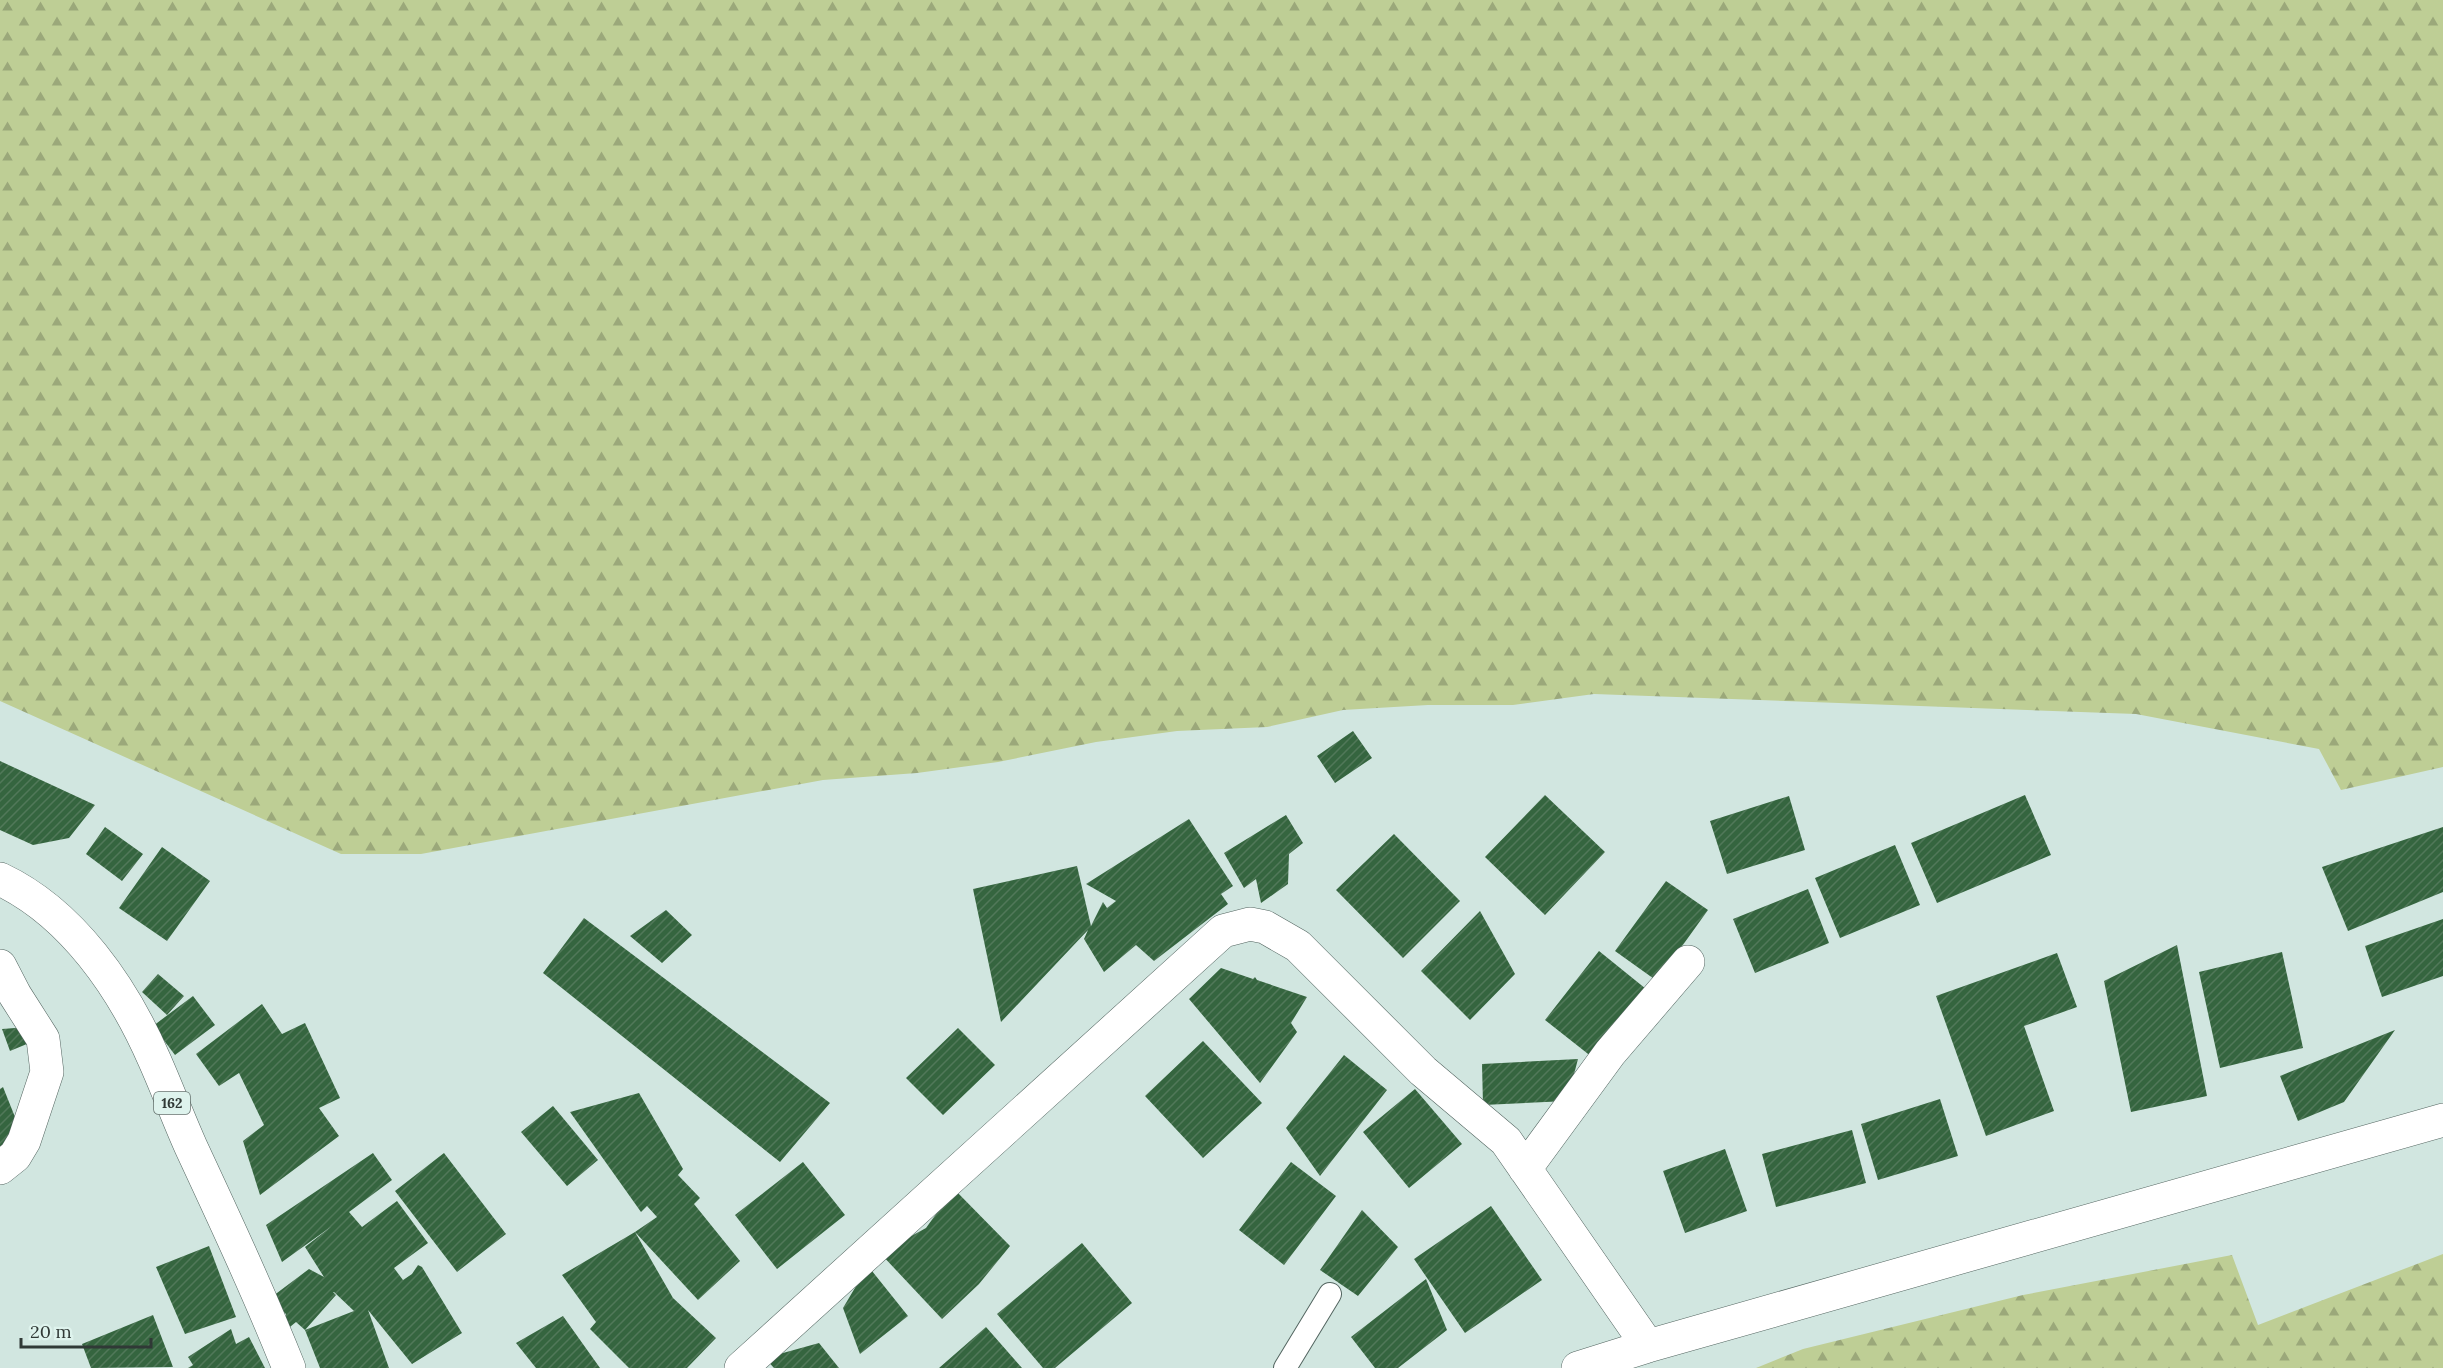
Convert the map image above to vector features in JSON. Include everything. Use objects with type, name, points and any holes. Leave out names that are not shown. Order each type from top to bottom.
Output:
[{"type":"street","name":"162","points":[[0,879],[15,886],[54,915],[83,945],[118,989],[153,1057],[184,1133],[261,1300],[289,1368]]},
{"type":"street","points":[[741,1368],[1224,931],[1250,924],[1265,927],[1298,946],[1423,1071],[1506,1141],[1648,1346]]},
{"type":"street","points":[[1525,1169],[1610,1053],[1689,962]]},
{"type":"street","points":[[0,966],[43,1039],[47,1072],[24,1141],[15,1156],[0,1168]]},
{"type":"street","points":[[1578,1368],[1648,1346],[2443,1120]]},
{"type":"lane","points":[[1285,1368],[1330,1294]]},
{"type":"green space","points":[[0,0],[2443,0],[2443,767],[2341,790],[2319,749],[2136,714],[1594,694],[1513,705],[1428,705],[1343,710],[1267,727],[1177,731],[1096,742],[998,762],[917,773],[823,780],[421,854],[341,854],[0,701]]},
{"type":"green space","points":[[2443,1254],[2443,1368],[1756,1368],[1803,1349],[2023,1295],[2232,1255],[2258,1325]]},
{"type":"building","points":[[1353,731],[1372,758],[1335,783],[1317,756]]},
{"type":"building","points":[[0,761],[95,805],[69,838],[33,845],[0,830]]},
{"type":"building","points":[[1545,795],[1605,852],[1545,915],[1485,857]]},
{"type":"building","points":[[2025,795],[2051,855],[1937,903],[1911,843]]},
{"type":"building","points":[[1789,796],[1805,850],[1727,874],[1710,821]]},
{"type":"building","points":[[1286,815],[1303,843],[1289,854],[1288,884],[1261,903],[1256,879],[1244,888],[1224,853]]},
{"type":"building","points":[[1189,819],[1233,886],[1221,894],[1228,904],[1154,961],[1136,945],[1104,972],[1084,939],[1088,930],[1001,1022],[973,889],[1077,866],[1091,926],[1103,902],[1107,908],[1116,901],[1086,884]]},
{"type":"building","points":[[105,827],[143,854],[122,881],[86,854]]},
{"type":"building","points":[[2443,827],[2443,892],[2348,931],[2322,867]]},
{"type":"building","points":[[1394,834],[1460,901],[1403,958],[1336,890]]},
{"type":"building","points":[[1895,845],[1920,905],[1840,938],[1815,878]]},
{"type":"building","points":[[162,847],[210,881],[167,941],[119,908]]},
{"type":"building","points":[[1666,881],[1708,910],[1657,981],[1615,951]]},
{"type":"building","points":[[1808,889],[1829,943],[1755,973],[1733,919]]},
{"type":"building","points":[[666,910],[692,935],[662,963],[630,936]]},
{"type":"building","points":[[1480,911],[1515,974],[1470,1020],[1421,971]]},
{"type":"building","points":[[584,918],[830,1103],[780,1162],[543,973]]},
{"type":"building","points":[[2443,919],[2443,976],[2382,997],[2365,946]]},
{"type":"building","points":[[2177,945],[2207,1096],[2131,1112],[2104,981]]},
{"type":"building","points":[[1599,951],[1651,993],[1597,1061],[1545,1020]]},
{"type":"building","points":[[2282,952],[2303,1048],[2220,1068],[2199,972]]},
{"type":"building","points":[[2057,953],[2077,1007],[2024,1026],[2054,1111],[1986,1136],[1936,996]]},
{"type":"building","points":[[1221,968],[1253,979],[1255,977],[1257,980],[1307,997],[1291,1023],[1297,1032],[1260,1083],[1189,999]]},
{"type":"building","points":[[158,974],[184,996],[167,1015],[142,992]]},
{"type":"building","points":[[193,996],[215,1025],[175,1055],[153,1026]]},
{"type":"building","points":[[262,1004],[282,1034],[305,1023],[340,1098],[319,1108],[339,1136],[260,1195],[243,1141],[264,1125],[239,1073],[219,1086],[196,1054]]},
{"type":"building","points":[[28,1027],[34,1041],[10,1051],[2,1029]]},
{"type":"building","points":[[958,1028],[995,1065],[943,1115],[906,1078]]},
{"type":"building","points":[[2395,1030],[2344,1102],[2298,1121],[2280,1076]]},
{"type":"building","points":[[1203,1041],[1262,1103],[1203,1158],[1145,1096]]},
{"type":"building","points":[[1344,1055],[1387,1090],[1320,1176],[1286,1128]]},
{"type":"building","points":[[1578,1059],[1567,1101],[1483,1105],[1482,1064]]},
{"type":"building","points":[[3,1087],[23,1137],[0,1149],[0,1089]]},
{"type":"building","points":[[1415,1089],[1462,1144],[1409,1188],[1363,1132]]},
{"type":"building","points":[[639,1093],[683,1169],[678,1175],[700,1198],[694,1204],[740,1261],[698,1300],[635,1232],[657,1217],[647,1206],[641,1212],[570,1112]]},
{"type":"building","points":[[1940,1099],[1958,1156],[1878,1180],[1861,1124]]},
{"type":"building","points":[[553,1106],[598,1160],[567,1186],[521,1132]]},
{"type":"building","points":[[1852,1130],[1866,1183],[1776,1207],[1762,1154]]},
{"type":"building","points":[[1725,1149],[1747,1211],[1685,1233],[1663,1171]]},
{"type":"building","points":[[373,1153],[392,1180],[349,1212],[362,1227],[397,1201],[428,1243],[394,1268],[403,1280],[412,1274],[418,1265],[422,1267],[462,1333],[412,1364],[368,1310],[389,1368],[320,1368],[305,1330],[296,1322],[285,1331],[286,1314],[269,1299],[309,1269],[324,1277],[305,1247],[332,1226],[282,1262],[266,1225]],"holes":[[[333,1292],[354,1311],[305,1330],[336,1295]]]},
{"type":"building","points":[[444,1153],[506,1234],[457,1272],[395,1191]]},
{"type":"building","points":[[803,1162],[845,1215],[777,1269],[735,1215]]},
{"type":"building","points":[[1291,1162],[1336,1196],[1284,1265],[1239,1230]]},
{"type":"building","points":[[954,1189],[1010,1246],[979,1284],[942,1319],[880,1253],[926,1228]]},
{"type":"building","points":[[1491,1206],[1542,1280],[1465,1333],[1414,1259]]},
{"type":"building","points":[[1362,1210],[1398,1247],[1358,1296],[1320,1270]]},
{"type":"building","points":[[635,1232],[673,1298],[716,1338],[687,1368],[629,1368],[590,1329],[596,1322],[562,1275]]},
{"type":"building","points":[[1082,1243],[1132,1303],[1055,1368],[1043,1368],[997,1314]]},
{"type":"building","points":[[209,1246],[236,1317],[185,1334],[156,1267]]},
{"type":"building","points":[[868,1266],[908,1316],[860,1354],[843,1308]]},
{"type":"building","points":[[1426,1279],[1447,1330],[1398,1368],[1375,1368],[1351,1337]]},
{"type":"building","points":[[153,1315],[173,1367],[91,1368],[82,1344]]},
{"type":"building","points":[[563,1316],[600,1368],[536,1368],[516,1343]]},
{"type":"building","points":[[986,1327],[1022,1368],[939,1368]]},
{"type":"building","points":[[231,1329],[236,1344],[249,1337],[265,1368],[188,1368],[193,1365],[188,1357]]},
{"type":"building","points":[[819,1343],[839,1368],[774,1368],[765,1358]]}]
